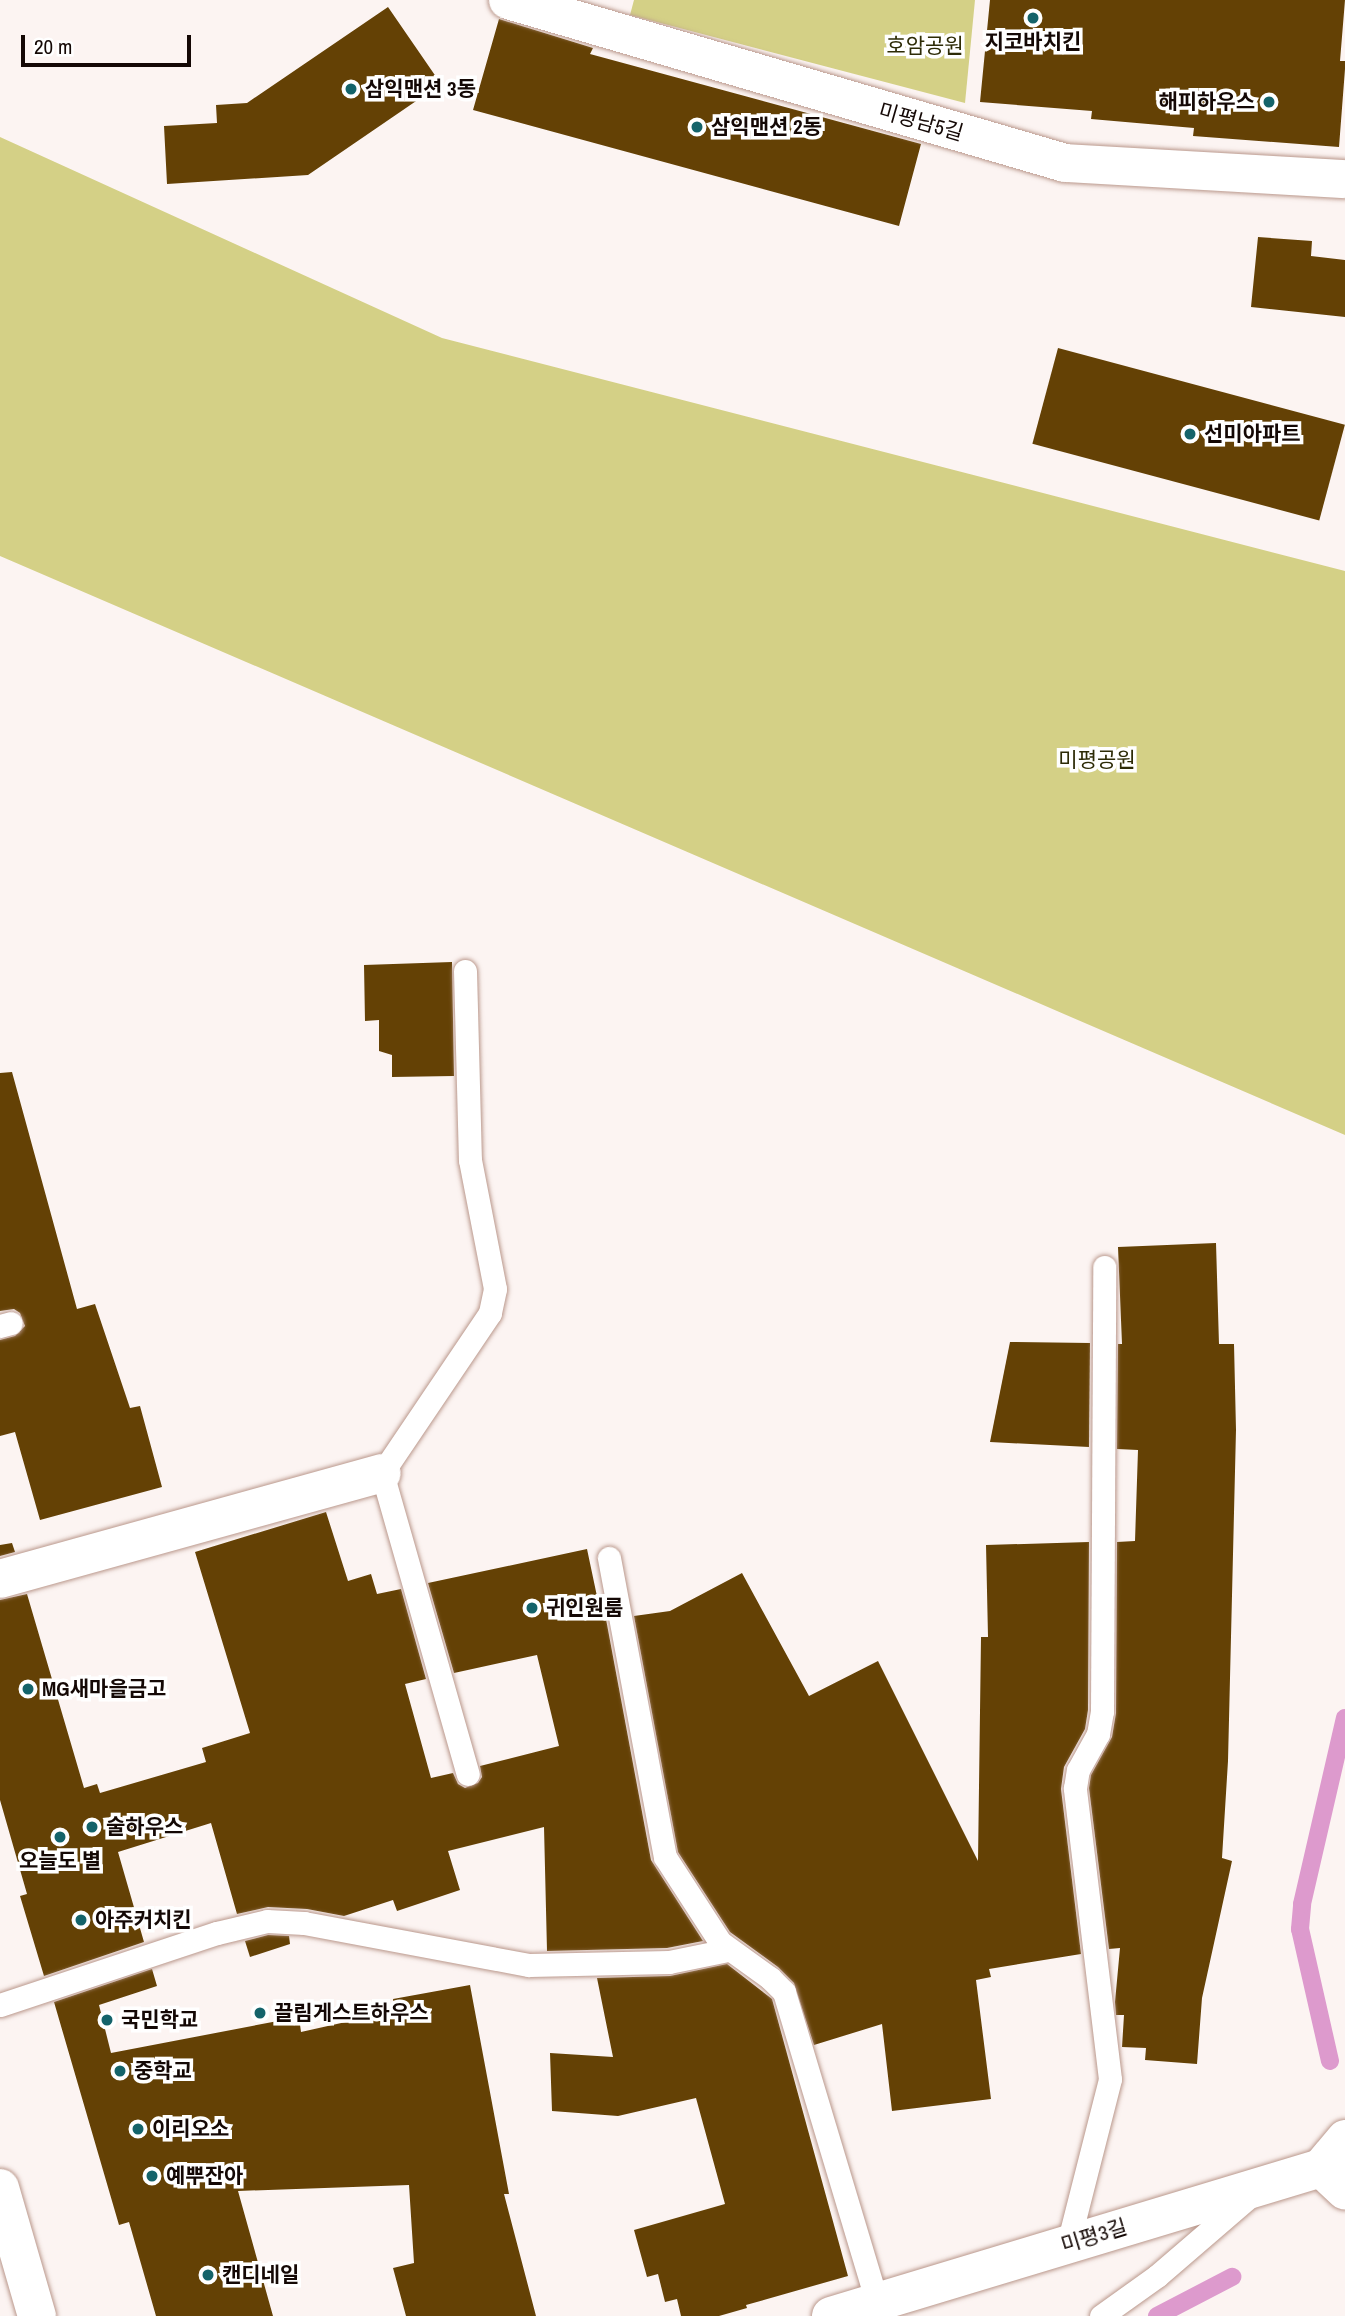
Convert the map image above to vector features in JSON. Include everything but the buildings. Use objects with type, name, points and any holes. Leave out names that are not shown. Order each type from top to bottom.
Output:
[{"type":"street","name":"미평남5길","points":[[508,0],[1065,163],[1345,179]]},
{"type":"street","points":[[0,1579],[382,1473]]},
{"type":"street","name":"미평3길","points":[[831,2316],[880,2309],[1068,2244],[1262,2186],[1333,2179],[1345,2138]]},
{"type":"street","points":[[0,2188],[37,2316]]},
{"type":"lane","points":[[465,971],[470,1160],[495,1289],[489,1313],[382,1473],[468,1774]]},
{"type":"lane","points":[[1068,2244],[1110,2080],[1076,1788],[1078,1770],[1098,1734],[1102,1711],[1104,1267]]},
{"type":"lane","points":[[609,1558],[659,1842],[664,1857],[728,1950],[770,1978],[784,1993],[792,2012],[880,2309]]},
{"type":"lane","points":[[0,2005],[217,1933],[267,1921],[304,1923],[529,1965],[669,1962],[728,1950]]},
{"type":"lane","points":[[1101,2316],[1157,2276],[1262,2186]]},
{"type":"green space","name":"호암공원","points":[[634,0],[975,0],[965,103],[630,15]]},
{"type":"green space","name":"미평공원","points":[[0,137],[442,338],[1345,571],[1345,1135],[0,556]]},
{"type":"waterway","points":[[1330,2061],[1300,1929],[1302,1904],[1345,1718]]},
{"type":"waterway","points":[[1157,2316],[1232,2277]]},
{"type":"place","name":"지코바치킨","points":[[1033,18]]},
{"type":"place","name":"삼익맨션 3동","points":[[351,89]]},
{"type":"place","name":"해피하우스","points":[[1269,102]]},
{"type":"place","name":"삼익맨션 2동","points":[[697,127]]},
{"type":"place","name":"선미아파트","points":[[1190,434]]},
{"type":"place","name":"귀인원룸","points":[[532,1608]]},
{"type":"place","name":"MG새마을금고","points":[[28,1689]]},
{"type":"place","name":"술하우스","points":[[92,1827]]},
{"type":"place","name":"오늘도 별","points":[[60,1837]]},
{"type":"place","name":"아주커치킨","points":[[81,1920]]},
{"type":"place","name":"끌림게스트하우스","points":[[260,2013]]},
{"type":"place","name":"국민학교","points":[[107,2020]]},
{"type":"place","name":"중학교","points":[[120,2071]]},
{"type":"place","name":"이리오소","points":[[138,2129]]},
{"type":"place","name":"예뿌잔아","points":[[152,2176]]},
{"type":"place","name":"캔디네일","points":[[208,2275]]}]
